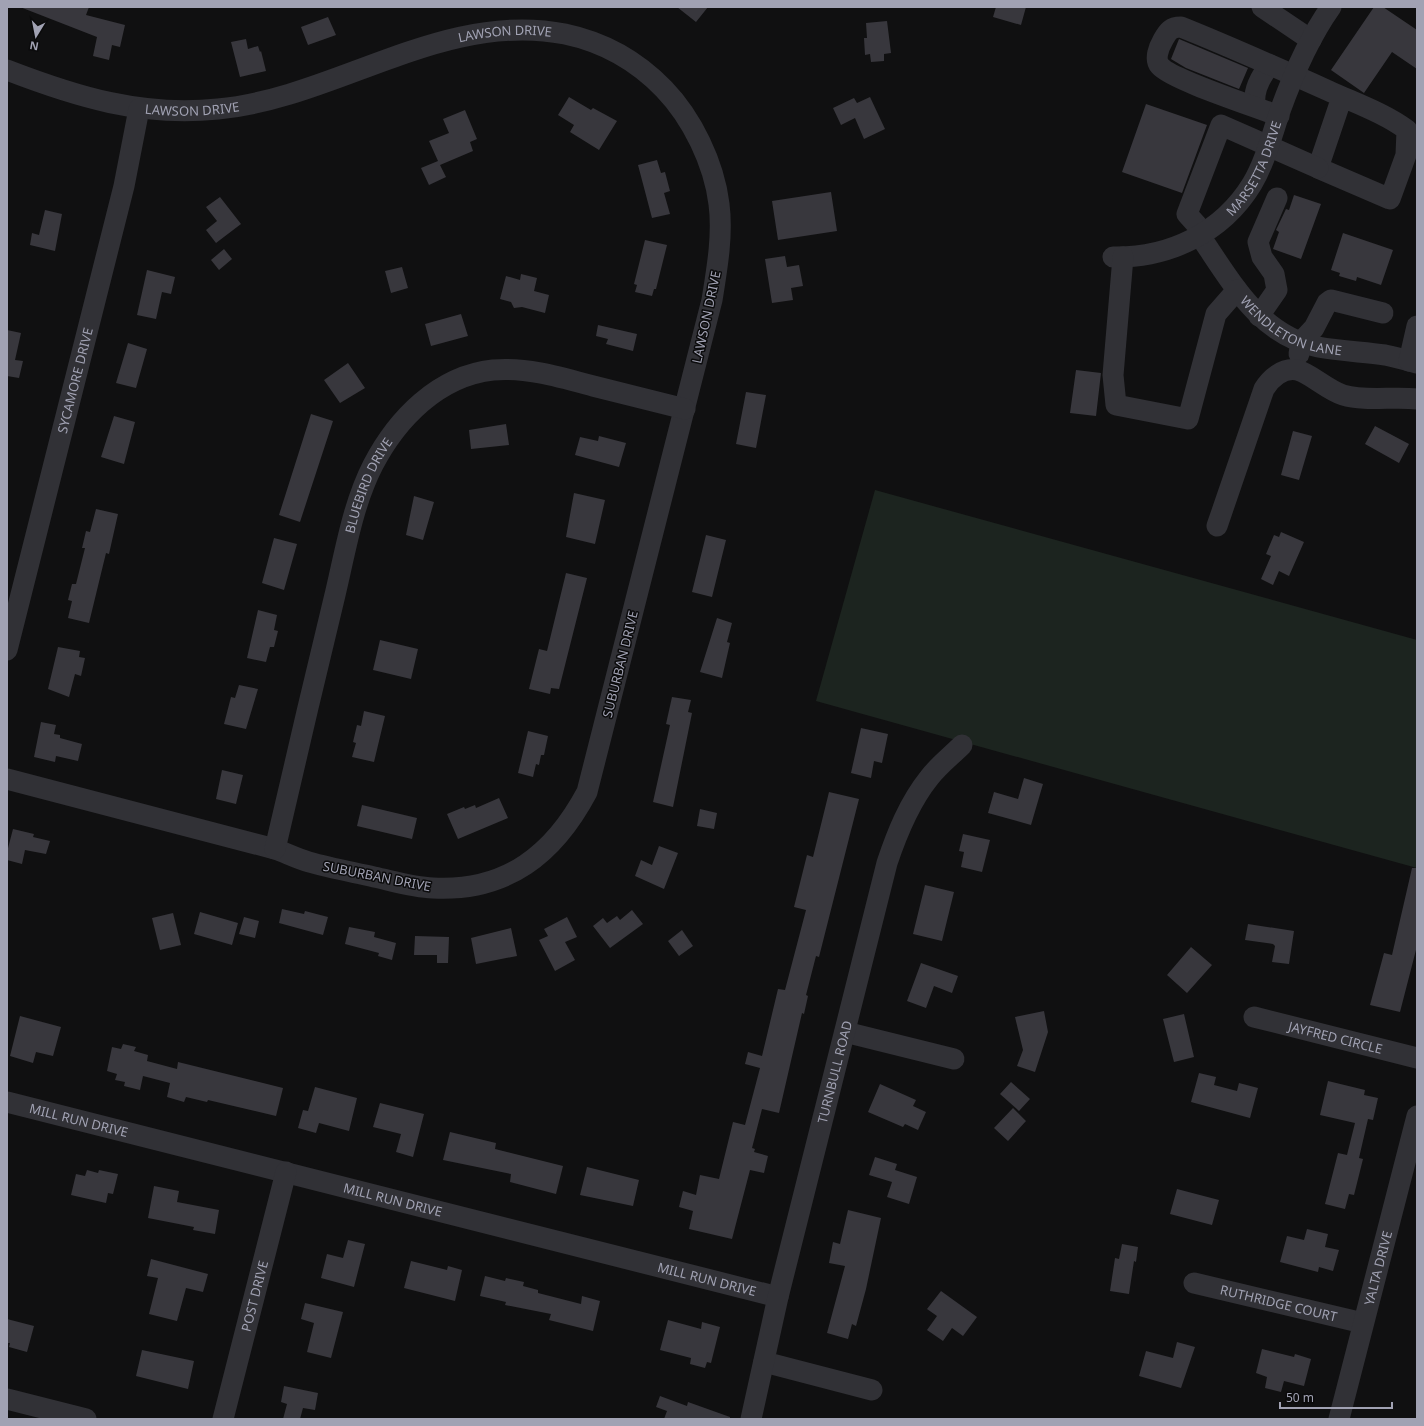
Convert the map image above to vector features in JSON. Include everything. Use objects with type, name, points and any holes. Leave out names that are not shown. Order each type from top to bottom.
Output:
[{"type":"street","points":[[1262,7],[1311,40]]},
{"type":"street","name":"MARSETTA DRIVE","points":[[1237,290],[1216,314],[1188,419],[1116,405],[1112,375],[1118,257],[1160,253],[1181,245],[1202,234],[1228,214],[1246,192],[1257,174],[1294,76],[1311,40],[1331,7]]},
{"type":"street","points":[[1268,146],[1390,199],[1406,155],[1407,130],[1395,121],[1181,27],[1173,27],[1167,32],[1161,42],[1158,60],[1160,66],[1187,80],[1279,116]]},
{"type":"street","name":"LAWSON DRIVE","points":[[7,70],[82,96],[139,109],[188,111],[246,105],[312,88],[432,45],[498,30],[535,30],[558,33],[599,43],[621,54],[658,82],[673,98],[688,120],[702,147],[711,170],[719,203],[718,263],[712,300],[685,410]]},
{"type":"street","points":[[1255,106],[1254,98],[1258,84],[1263,72],[1270,65]]},
{"type":"street","points":[[1318,168],[1342,97]]},
{"type":"street","name":"SYCAMORE DRIVE","points":[[7,650],[122,194],[139,109]]},
{"type":"street","name":"WENDLETON LANE","points":[[1268,146],[1221,125],[1187,214],[1202,234],[1237,290],[1260,316],[1277,330],[1301,342],[1318,347],[1386,355],[1413,362]]},
{"type":"street","points":[[1260,316],[1277,290],[1274,274],[1262,257],[1258,242],[1277,198]]},
{"type":"street","points":[[1297,370],[1301,342],[1314,328],[1327,303],[1331,300],[1383,313]]},
{"type":"street","points":[[1413,362],[1417,326]]},
{"type":"street","name":"BLUEBIRD DRIVE","points":[[275,849],[301,734],[358,502],[374,463],[401,423],[417,406],[439,389],[467,377],[492,370],[514,370],[550,374],[685,410]]},
{"type":"street","points":[[1217,526],[1264,389],[1273,378],[1283,372],[1297,370],[1330,389],[1344,395],[1417,398]]},
{"type":"street","name":"SUBURBAN DRIVE","points":[[7,779],[275,849],[307,862],[412,886],[456,888],[478,885],[521,869],[542,854],[559,836],[576,814],[587,792],[685,410]]},
{"type":"street","name":"TURNBULL ROAD","points":[[751,1419],[778,1297],[887,863],[894,841],[905,816],[921,789],[930,777],[962,745]]},
{"type":"street","name":"JAYFRED CIRCLE","points":[[1254,1017],[1417,1058]]},
{"type":"street","points":[[845,1032],[954,1059]]},
{"type":"street","name":"MILL RUN DRIVE","points":[[7,1102],[778,1297]]},
{"type":"street","name":"YALTA DRIVE","points":[[1339,1419],[1417,1116]]},
{"type":"street","name":"POST DRIVE","points":[[223,1419],[286,1172]]},
{"type":"street","name":"RUTHRIDGE COURT","points":[[1194,1283],[1363,1323]]},
{"type":"street","points":[[764,1362],[872,1390]]},
{"type":"street","points":[[7,1399],[86,1419]]},
{"type":"shaded area","points":[[875,490],[1417,640],[1417,868],[816,701]]},
{"type":"building","points":[[20,7],[89,7],[86,15],[125,25],[120,47],[112,45],[109,60],[93,56],[97,37]]},
{"type":"building","points":[[677,7],[708,7],[696,22]]},
{"type":"building","points":[[996,7],[1026,7],[1021,25],[993,17]]},
{"type":"building","points":[[1374,7],[1383,7],[1417,30],[1417,69],[1392,52],[1364,93],[1331,70]]},
{"type":"building","points":[[328,17],[336,35],[308,45],[301,27]]},
{"type":"building","points":[[887,21],[891,53],[884,54],[884,61],[871,62],[870,54],[865,55],[864,38],[867,38],[866,23]]},
{"type":"building","points":[[246,39],[248,49],[258,46],[260,52],[261,51],[266,71],[240,77],[231,42]]},
{"type":"building","points":[[1179,39],[1248,68],[1239,89],[1186,68],[1171,59]]},
{"type":"building","points":[[569,97],[591,110],[593,108],[617,121],[599,150],[570,132],[574,125],[558,115]]},
{"type":"building","points":[[870,97],[885,129],[864,139],[855,118],[841,125],[833,108],[854,98],[857,103]]},
{"type":"building","points":[[1146,104],[1207,125],[1182,193],[1122,172]]},
{"type":"building","points":[[465,110],[477,139],[470,142],[473,151],[440,165],[446,177],[429,185],[421,168],[438,161],[429,141],[449,133],[443,119]]},
{"type":"building","points":[[657,160],[661,173],[665,172],[670,191],[664,193],[670,214],[652,218],[638,165]]},
{"type":"building","points":[[831,192],[837,231],[778,240],[772,201]]},
{"type":"building","points":[[1294,195],[1321,204],[1301,259],[1273,249],[1279,232],[1276,230],[1286,209],[1289,210]]},
{"type":"building","points":[[220,197],[241,224],[216,243],[206,230],[217,221],[206,207]]},
{"type":"building","points":[[45,210],[62,214],[55,251],[30,245],[32,233],[39,235]]},
{"type":"building","points":[[1343,233],[1393,250],[1381,285],[1357,277],[1356,281],[1339,276],[1340,273],[1331,270]]},
{"type":"building","points":[[645,240],[667,245],[656,289],[654,289],[652,296],[635,292],[637,285],[634,284]]},
{"type":"building","points":[[224,249],[232,259],[219,270],[211,260]]},
{"type":"building","points":[[785,256],[787,267],[799,265],[803,286],[791,288],[793,300],[772,303],[765,259]]},
{"type":"building","points":[[402,267],[408,288],[391,293],[385,271]]},
{"type":"building","points":[[147,270],[175,277],[171,294],[162,292],[156,319],[137,315]]},
{"type":"building","points":[[521,274],[537,278],[534,291],[549,295],[545,313],[522,307],[514,308],[511,302],[500,299],[506,276],[520,280]]},
{"type":"building","points":[[461,314],[468,336],[431,346],[425,324]]},
{"type":"building","points":[[598,325],[637,334],[633,351],[606,344],[608,339],[596,336]]},
{"type":"building","points":[[7,330],[21,333],[15,360],[23,361],[19,378],[7,376]]},
{"type":"building","points":[[128,343],[147,349],[136,388],[116,383]]},
{"type":"building","points":[[348,363],[365,388],[340,403],[324,380]]},
{"type":"building","points":[[1076,370],[1101,373],[1096,416],[1070,413]]},
{"type":"building","points":[[746,392],[766,395],[756,448],[736,444]]},
{"type":"building","points":[[311,414],[333,421],[300,522],[279,515]]},
{"type":"building","points":[[114,416],[135,422],[124,464],[101,457]]},
{"type":"building","points":[[506,424],[509,445],[471,449],[469,430]]},
{"type":"building","points":[[1375,426],[1409,444],[1399,463],[1365,444]]},
{"type":"building","points":[[1293,431],[1312,436],[1299,480],[1281,475]]},
{"type":"building","points":[[599,436],[626,443],[619,467],[575,455],[580,437],[598,441]]},
{"type":"building","points":[[574,493],[605,500],[595,544],[566,537]]},
{"type":"building","points":[[414,496],[434,502],[423,540],[406,535]]},
{"type":"building","points":[[96,509],[118,514],[109,554],[106,553],[89,623],[68,618],[72,601],[68,600],[72,584],[76,584],[85,548],[82,548],[86,531],[90,532]]},
{"type":"building","points":[[1281,532],[1304,542],[1289,576],[1279,571],[1273,585],[1261,579],[1271,556],[1266,554],[1274,535],[1279,537]]},
{"type":"building","points":[[706,535],[726,540],[712,597],[692,592]]},
{"type":"building","points":[[274,538],[297,544],[284,590],[262,583]]},
{"type":"building","points":[[566,573],[587,578],[559,689],[551,688],[550,694],[529,689],[539,649],[547,651]]},
{"type":"building","points":[[258,610],[277,615],[274,630],[278,631],[274,647],[270,647],[266,662],[247,658]]},
{"type":"building","points":[[717,618],[732,623],[727,642],[730,643],[722,678],[700,672]]},
{"type":"building","points":[[380,640],[418,649],[411,679],[373,670]]},
{"type":"building","points":[[58,647],[80,651],[79,657],[85,658],[81,676],[75,674],[69,697],[48,689]]},
{"type":"building","points":[[239,685],[258,689],[246,729],[224,724],[231,697],[235,698]]},
{"type":"building","points":[[672,697],[691,700],[688,712],[692,713],[673,807],[653,802],[670,725],[666,724]]},
{"type":"building","points":[[364,711],[385,716],[374,762],[352,757],[356,743],[353,742],[357,725],[361,726]]},
{"type":"building","points":[[41,722],[56,725],[54,734],[60,735],[60,738],[82,744],[78,761],[56,756],[55,762],[34,757]]},
{"type":"building","points":[[861,728],[888,734],[882,763],[874,761],[871,778],[851,773]]},
{"type":"building","points":[[528,731],[548,736],[544,755],[541,755],[539,765],[536,764],[533,777],[518,773]]},
{"type":"building","points":[[222,770],[243,775],[236,804],[216,799]]},
{"type":"building","points":[[1024,778],[1043,784],[1031,825],[988,813],[994,792],[1018,799]]},
{"type":"building","points":[[829,792],[859,799],[819,957],[816,956],[806,995],[808,996],[804,1014],[802,1013],[779,1113],[762,1109],[752,1148],[755,1149],[754,1152],[768,1156],[764,1173],[750,1170],[732,1239],[689,1229],[693,1211],[679,1207],[683,1191],[696,1195],[700,1175],[719,1179],[733,1122],[745,1125],[760,1068],[745,1064],[748,1052],[762,1056],[778,989],[785,990],[806,910],[794,907],[807,855],[813,857]]},
{"type":"building","points":[[499,798],[508,818],[458,839],[447,814],[464,807],[465,809],[475,805],[476,808]]},
{"type":"building","points":[[362,805],[417,818],[412,839],[357,826]]},
{"type":"building","points":[[700,809],[717,813],[714,829],[697,826]]},
{"type":"building","points":[[13,829],[34,834],[33,837],[50,841],[46,854],[25,850],[22,864],[7,860],[7,852]]},
{"type":"building","points":[[963,834],[990,840],[982,872],[961,867],[964,852],[959,851]]},
{"type":"building","points":[[659,846],[678,853],[664,889],[635,876],[641,860],[652,865]]},
{"type":"building","points":[[1412,868],[1417,868],[1417,946],[1400,1012],[1370,1005],[1384,953],[1392,955]]},
{"type":"building","points":[[925,885],[954,892],[942,941],[913,934]]},
{"type":"building","points":[[282,909],[304,914],[305,911],[328,917],[323,935],[279,923]]},
{"type":"building","points":[[632,910],[643,924],[610,948],[593,926],[603,918],[607,923],[617,916],[620,920]]},
{"type":"building","points":[[200,912],[238,923],[232,945],[194,934]]},
{"type":"building","points":[[173,913],[181,945],[160,950],[152,918]]},
{"type":"building","points":[[244,917],[259,921],[255,938],[239,934]]},
{"type":"building","points":[[567,917],[577,937],[565,942],[575,960],[555,971],[539,940],[548,936],[544,929]]},
{"type":"building","points":[[1248,924],[1294,931],[1289,964],[1272,962],[1275,946],[1273,944],[1245,940]]},
{"type":"building","points":[[349,927],[375,932],[374,937],[396,943],[392,960],[378,956],[379,953],[345,944]]},
{"type":"building","points":[[511,928],[517,956],[476,964],[471,938]]},
{"type":"building","points":[[682,930],[693,946],[679,956],[668,941]]},
{"type":"building","points":[[415,936],[449,937],[448,963],[437,963],[437,955],[414,955]]},
{"type":"building","points":[[1191,947],[1212,965],[1187,993],[1167,975]]},
{"type":"building","points":[[921,963],[958,976],[952,993],[934,986],[926,1008],[907,1001]]},
{"type":"building","points":[[1044,1011],[1048,1032],[1035,1072],[1017,1066],[1023,1050],[1015,1017]]},
{"type":"building","points":[[1184,1014],[1194,1057],[1174,1062],[1163,1019]]},
{"type":"building","points":[[20,1016],[61,1027],[53,1056],[36,1052],[33,1063],[10,1056]]},
{"type":"building","points":[[123,1044],[136,1047],[134,1051],[148,1055],[147,1061],[177,1069],[178,1062],[283,1088],[276,1116],[208,1100],[207,1102],[186,1097],[184,1102],[167,1097],[170,1083],[143,1076],[140,1090],[124,1086],[125,1082],[115,1080],[117,1074],[107,1071],[112,1047],[121,1049]]},
{"type":"building","points":[[1199,1073],[1216,1077],[1214,1085],[1237,1091],[1239,1083],[1258,1088],[1250,1118],[1191,1102]]},
{"type":"building","points":[[1328,1081],[1365,1090],[1364,1095],[1378,1098],[1373,1120],[1368,1119],[1359,1158],[1363,1159],[1354,1195],[1349,1194],[1345,1209],[1325,1204],[1338,1153],[1347,1155],[1355,1123],[1320,1115]]},
{"type":"building","points":[[1011,1082],[1030,1099],[1019,1111],[1000,1094]]},
{"type":"building","points":[[880,1084],[916,1100],[913,1106],[926,1112],[918,1130],[905,1124],[903,1127],[868,1112]]},
{"type":"building","points":[[315,1087],[357,1098],[349,1131],[319,1123],[316,1133],[298,1128],[303,1110],[308,1111]]},
{"type":"building","points":[[380,1103],[424,1114],[413,1157],[396,1152],[401,1134],[373,1127]]},
{"type":"building","points":[[1013,1108],[1026,1121],[1008,1141],[994,1128]]},
{"type":"building","points":[[450,1132],[496,1143],[495,1149],[563,1166],[556,1194],[510,1182],[511,1174],[443,1160]]},
{"type":"building","points":[[875,1157],[897,1164],[895,1170],[917,1177],[909,1204],[887,1197],[892,1182],[869,1175]]},
{"type":"building","points":[[587,1167],[639,1180],[633,1206],[580,1195]]},
{"type":"building","points":[[87,1170],[98,1173],[99,1170],[118,1174],[113,1194],[108,1193],[106,1203],[71,1195],[76,1174],[85,1176]]},
{"type":"building","points":[[154,1186],[179,1191],[177,1202],[219,1210],[215,1234],[193,1230],[194,1227],[148,1218]]},
{"type":"building","points":[[1177,1189],[1219,1200],[1212,1225],[1170,1214]]},
{"type":"building","points":[[848,1210],[881,1218],[866,1289],[856,1326],[852,1324],[848,1339],[827,1333],[845,1266],[829,1263],[833,1242],[840,1244]]},
{"type":"building","points":[[1307,1229],[1328,1234],[1325,1247],[1339,1250],[1333,1271],[1319,1267],[1318,1272],[1280,1262],[1287,1236],[1304,1240]]},
{"type":"building","points":[[348,1240],[365,1244],[354,1287],[321,1278],[327,1254],[343,1258]]},
{"type":"building","points":[[1122,1244],[1138,1247],[1136,1262],[1134,1261],[1129,1294],[1110,1291],[1115,1258],[1119,1259]]},
{"type":"building","points":[[151,1259],[208,1274],[203,1292],[186,1288],[177,1321],[149,1314],[158,1278],[147,1276]]},
{"type":"building","points":[[411,1261],[447,1270],[448,1266],[462,1270],[455,1301],[404,1288]]},
{"type":"building","points":[[485,1276],[505,1281],[506,1278],[524,1282],[523,1286],[538,1290],[538,1293],[581,1304],[582,1296],[600,1301],[593,1331],[549,1320],[551,1314],[505,1305],[506,1302],[480,1296]]},
{"type":"building","points":[[941,1291],[977,1317],[963,1336],[952,1328],[943,1341],[927,1330],[937,1316],[927,1309]]},
{"type":"building","points":[[305,1303],[343,1312],[331,1358],[307,1352],[314,1323],[301,1319]]},
{"type":"building","points":[[7,1319],[34,1326],[27,1352],[9,1347],[10,1343],[7,1343]]},
{"type":"building","points":[[668,1320],[701,1329],[702,1322],[720,1327],[711,1363],[707,1362],[705,1368],[690,1364],[691,1358],[660,1350]]},
{"type":"building","points":[[1177,1342],[1195,1347],[1181,1388],[1139,1376],[1146,1351],[1173,1358]]},
{"type":"building","points":[[1262,1349],[1294,1357],[1295,1354],[1311,1359],[1304,1386],[1284,1381],[1281,1392],[1265,1388],[1267,1377],[1256,1373]]},
{"type":"building","points":[[142,1350],[194,1361],[188,1389],[136,1376]]},
{"type":"building","points":[[284,1386],[318,1393],[315,1410],[303,1408],[300,1419],[283,1419],[287,1404],[281,1402]]},
{"type":"building","points":[[660,1396],[687,1406],[688,1402],[730,1417],[730,1419],[664,1419],[667,1411],[656,1407]]}]
